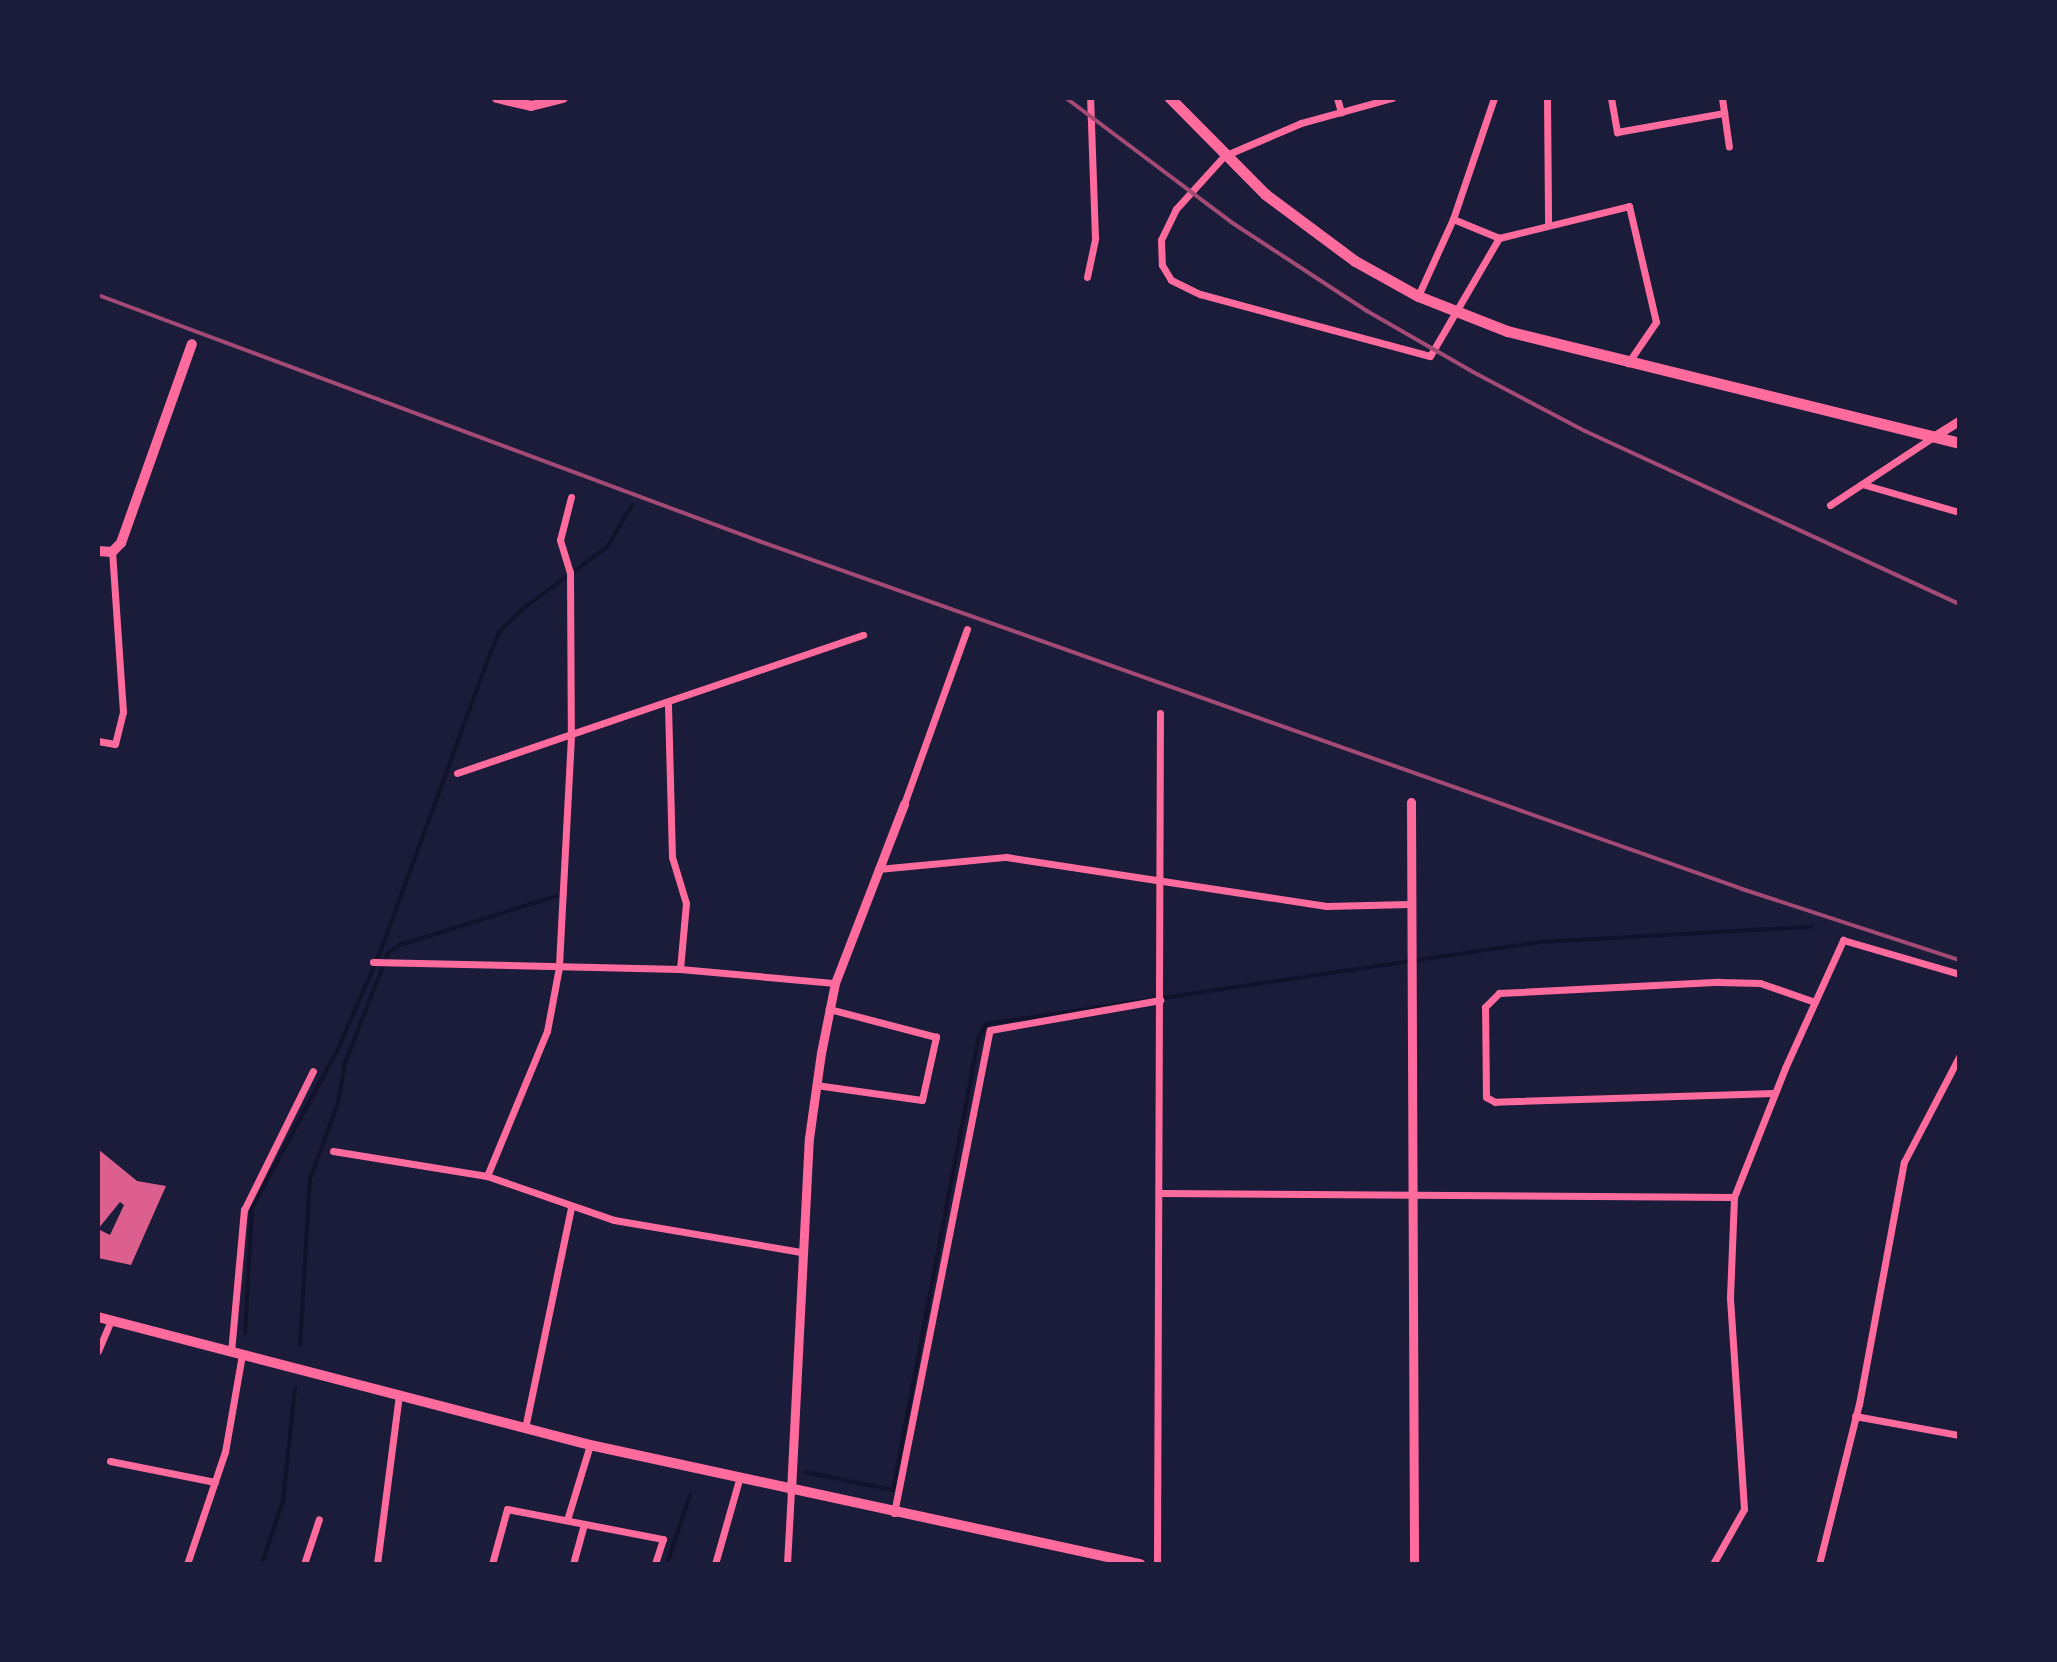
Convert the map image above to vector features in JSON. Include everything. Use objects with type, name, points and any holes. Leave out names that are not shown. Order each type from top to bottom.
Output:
[{"type":"main road","points":[[497,98],[531,106],[563,98]]},
{"type":"main road","points":[[1170,98],[1183,104],[1224,156],[1265,194],[1355,261],[1418,296],[1454,311],[1628,363],[1959,443]]},
{"type":"main road","points":[[98,551],[112,552],[121,543],[192,344]]},
{"type":"main road","points":[[98,1317],[590,1445],[739,1480],[1140,1564]]},
{"type":"street","points":[[1087,277],[1095,238],[1090,98]]},
{"type":"street","points":[[1337,98],[1341,112]]},
{"type":"street","points":[[1392,98],[1341,112],[1224,156],[1176,209],[1161,240],[1162,265],[1171,280],[1200,294],[1411,355],[1430,356],[1447,334],[1454,311],[1499,238]]},
{"type":"street","points":[[1418,296],[1453,219],[1494,98]]},
{"type":"street","points":[[1547,98],[1548,223]]},
{"type":"street","points":[[1611,98],[1617,132],[1724,113]]},
{"type":"street","points":[[1722,98],[1729,147]]},
{"type":"street","points":[[1453,219],[1499,238],[1548,223],[1629,206],[1656,322],[1628,363]]},
{"type":"street","points":[[1830,505],[1959,421]]},
{"type":"street","points":[[1862,484],[1959,512]]},
{"type":"street","points":[[487,1176],[547,1031],[559,967],[571,736],[570,572],[560,540],[571,497]]},
{"type":"street","points":[[98,741],[115,744],[123,712],[112,552]]},
{"type":"street","points":[[787,1564],[802,1252],[816,1085],[829,1009],[835,983],[967,629]]},
{"type":"street","points":[[457,773],[668,705],[863,635]]},
{"type":"street","points":[[668,705],[672,857],[686,903],[680,969]]},
{"type":"street","points":[[1157,1564],[1160,713]]},
{"type":"street","points":[[1411,802],[1410,904],[1416,1044],[1410,1194],[1414,1564]]},
{"type":"street","points":[[878,869],[1006,857],[1326,906],[1410,904]]},
{"type":"street","points":[[1713,1564],[1744,1509],[1730,1297],[1734,1197],[1774,1093],[1843,940],[1959,974]]},
{"type":"street","points":[[373,962],[680,969],[835,983]]},
{"type":"street","points":[[1774,1093],[1495,1102],[1486,1097],[1485,1007],[1499,993],[1719,982],[1760,983],[1815,1002]]},
{"type":"street","points":[[894,1513],[990,1030],[1160,1000]]},
{"type":"street","points":[[816,1085],[922,1100],[936,1037],[829,1009]]},
{"type":"street","points":[[1819,1564],[1855,1416],[1904,1162],[1959,1057]]},
{"type":"street","points":[[187,1564],[215,1482],[237,1354],[244,1210],[313,1071]]},
{"type":"street","points":[[333,1151],[487,1176],[571,1207],[676,1234],[802,1252]]},
{"type":"street","points":[[1159,1193],[1734,1197]]},
{"type":"street","points":[[525,1428],[571,1207]]},
{"type":"street","points":[[98,1351],[111,1320]]},
{"type":"street","points":[[377,1564],[399,1395]]},
{"type":"street","points":[[1855,1416],[1959,1435]]},
{"type":"street","points":[[567,1520],[590,1445]]},
{"type":"street","points":[[110,1461],[215,1482]]},
{"type":"street","points":[[715,1564],[739,1480]]},
{"type":"street","points":[[492,1564],[507,1509],[663,1539],[655,1564]]},
{"type":"street","points":[[304,1564],[319,1519]]},
{"type":"street","points":[[573,1564],[584,1524]]},
{"type":"building","points":[[98,1149],[137,1181],[166,1186],[131,1265],[98,1258]],"holes":[[[120,1202],[124,1205],[110,1235],[98,1229]]]},
{"type":"waterway","points":[[245,1333],[252,1208],[338,1049],[381,950],[500,631],[521,610],[607,547],[632,505]]},
{"type":"waterway","points":[[300,1345],[310,1179],[338,1103],[345,1063],[388,953],[400,945],[556,896]]},
{"type":"waterway","points":[[805,1472],[893,1490],[979,1037],[986,1024],[1540,942],[1812,927]]},
{"type":"waterway","points":[[262,1564],[283,1501],[295,1388]]},
{"type":"waterway","points":[[667,1564],[690,1495]]},
{"type":"railway","points":[[1066,98],[1231,222],[1367,311],[1473,372],[1585,431],[1959,604]]},
{"type":"railway","points":[[98,295],[759,541],[1742,889],[1959,960]]}]
